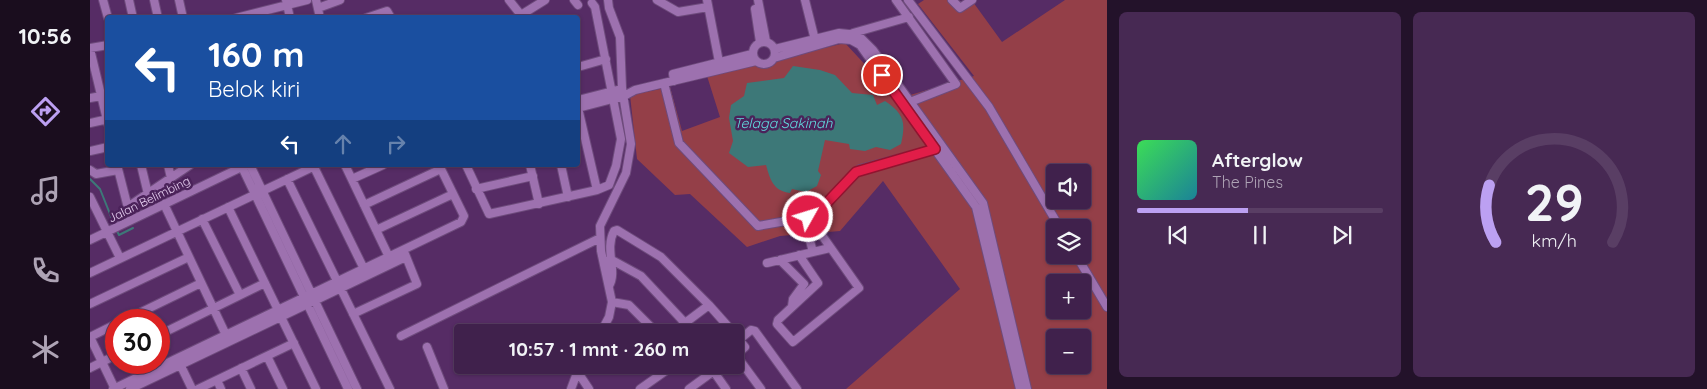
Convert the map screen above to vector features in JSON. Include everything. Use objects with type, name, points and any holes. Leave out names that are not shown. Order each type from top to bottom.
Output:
[{"type":"street","points":[[103,0],[107,15]]},
{"type":"street","points":[[129,0],[132,15]]},
{"type":"street","points":[[154,0],[157,15]]},
{"type":"street","points":[[181,0],[184,15]]},
{"type":"street","points":[[258,15],[286,3],[307,0]]},
{"type":"street","points":[[317,4],[340,0]]},
{"type":"street","points":[[509,0],[520,14],[543,1]]},
{"type":"street","points":[[605,324],[609,317],[612,302],[609,286],[606,281],[600,238],[603,217],[626,173],[631,144],[623,92],[620,37],[609,8],[608,0]]},
{"type":"street","points":[[657,0],[678,12],[708,3],[719,62]]},
{"type":"street","points":[[753,0],[763,42],[775,49],[815,43]]},
{"type":"street","points":[[758,0],[763,42]]},
{"type":"street","points":[[805,0],[815,43]]},
{"type":"street","points":[[896,0],[956,84],[906,103]]},
{"type":"street","points":[[921,0],[910,3],[986,103],[1055,219]]},
{"type":"street","points":[[952,0],[960,8],[972,0]]},
{"type":"street","points":[[467,167],[489,214],[597,190],[609,185],[621,144],[606,59],[595,7],[592,3]]},
{"type":"street","points":[[375,15],[387,11],[389,15]]},
{"type":"street","points":[[852,37],[909,17]]},
{"type":"street","points":[[674,80],[673,74],[719,62],[754,57],[767,64],[774,58],[839,33],[866,40],[906,103],[980,205],[1027,389]]},
{"type":"street","points":[[754,57],[754,46],[763,42]]},
{"type":"street","points":[[105,46],[90,49],[93,74],[105,113]]},
{"type":"street","points":[[774,58],[775,49]]},
{"type":"street","points":[[580,107],[612,95],[664,83],[754,57]]},
{"type":"street","points":[[580,66],[606,59]]},
{"type":"street","points":[[664,83],[679,143],[754,224],[761,226],[806,218],[821,209],[856,172],[938,148]]},
{"type":"street","points":[[580,100],[612,95]]},
{"type":"street","points":[[90,98],[101,96]]},
{"type":"street","points":[[580,117],[597,190]]},
{"type":"street","points":[[90,123],[105,121]]},
{"type":"street","points":[[90,151],[105,148]]},
{"type":"street","points":[[90,170],[96,174],[118,167],[128,205],[130,205],[187,167]]},
{"type":"street","points":[[141,167],[148,194]]},
{"type":"street","points":[[168,167],[171,178]]},
{"type":"street","name":"Jalan Belimbing","points":[[90,240],[244,167]]},
{"type":"street","points":[[246,167],[309,299],[348,389]]},
{"type":"street","points":[[90,273],[314,167]]},
{"type":"street","points":[[316,167],[364,269]]},
{"type":"street","points":[[346,167],[389,257]]},
{"type":"street","points":[[352,179],[379,167]]},
{"type":"street","points":[[105,330],[90,337],[114,389],[179,361],[405,253],[461,222],[464,216],[440,167],[364,205]]},
{"type":"street","points":[[531,167],[539,204]]},
{"type":"street","points":[[561,167],[568,197]]},
{"type":"street","points":[[476,188],[533,176]]},
{"type":"street","points":[[287,179],[390,389]]},
{"type":"street","points":[[376,230],[454,194]]},
{"type":"street","points":[[90,197],[120,258]]},
{"type":"street","points":[[164,204],[226,335]]},
{"type":"street","points":[[980,205],[1020,389]]},
{"type":"street","points":[[228,207],[316,389]]},
{"type":"street","points":[[799,255],[818,281],[818,285],[792,306],[777,322],[793,342],[858,290],[858,286],[806,218]]},
{"type":"street","points":[[806,218],[813,252]]},
{"type":"street","points":[[202,219],[240,295]]},
{"type":"street","points":[[609,286],[612,280],[610,240],[617,230],[661,257],[709,304],[726,324]]},
{"type":"street","points":[[401,336],[600,238]]},
{"type":"street","points":[[767,263],[830,248]]},
{"type":"street","points":[[338,285],[364,269],[389,257],[405,253]]},
{"type":"street","points":[[353,314],[417,284],[405,253]]},
{"type":"street","points":[[90,304],[189,257]]},
{"type":"street","points":[[610,259],[641,276],[685,323],[709,304]]},
{"type":"street","points":[[780,260],[804,284],[793,299],[792,306]]},
{"type":"street","points":[[1081,264],[1107,307]]},
{"type":"street","points":[[148,309],[201,283]]},
{"type":"street","points":[[170,330],[265,283]]},
{"type":"street","points":[[309,299],[357,389]]},
{"type":"street","points":[[612,302],[629,305],[648,324]]},
{"type":"street","points":[[130,389],[226,335],[279,313]]},
{"type":"street","points":[[744,331],[755,331],[797,389]]},
{"type":"street","points":[[198,389],[294,343]]},
{"type":"street","points":[[427,347],[444,389]]},
{"type":"street","points":[[267,356],[283,389]]},
{"type":"street","points":[[90,368],[105,360]]},
{"type":"street","points":[[179,361],[192,389]]},
{"type":"street","points":[[744,366],[761,389]]},
{"type":"street","points":[[241,368],[251,389]]},
{"type":"street","points":[[571,389],[577,374]]},
{"type":"street","points":[[582,374],[589,389]]},
{"type":"street","points":[[640,389],[658,374]]},
{"type":"street","points":[[690,389],[711,374]]},
{"type":"street","points":[[715,374],[726,389]]},
{"type":"street","points":[[217,380],[221,389]]},
{"type":"shaded area","points":[[924,0],[951,0],[959,11],[973,2],[1002,42],[1065,0],[1107,0],[1107,389],[846,389],[960,289],[883,181],[840,231],[780,236],[747,247],[690,194],[675,195],[637,159],[630,95],[670,87],[682,131],[720,117],[707,76],[845,43],[897,99],[974,76],[918,4]]},
{"type":"water","name":"Telaga Sakinah","points":[[793,66],[820,70],[835,75],[852,93],[873,95],[877,105],[885,101],[896,110],[902,119],[901,144],[890,150],[876,147],[865,151],[850,149],[849,144],[825,140],[818,171],[821,175],[817,186],[806,192],[792,189],[790,193],[780,190],[773,184],[766,165],[748,167],[729,153],[733,141],[729,118],[731,105],[744,96],[747,83],[784,78]]},
{"type":"waterway","points":[[90,179],[100,189],[114,224]]},
{"type":"waterway","points":[[116,229],[119,235],[133,228]]},
{"type":"route","points":[[808,217],[821,209],[860,169],[935,149],[882,75]]}]
